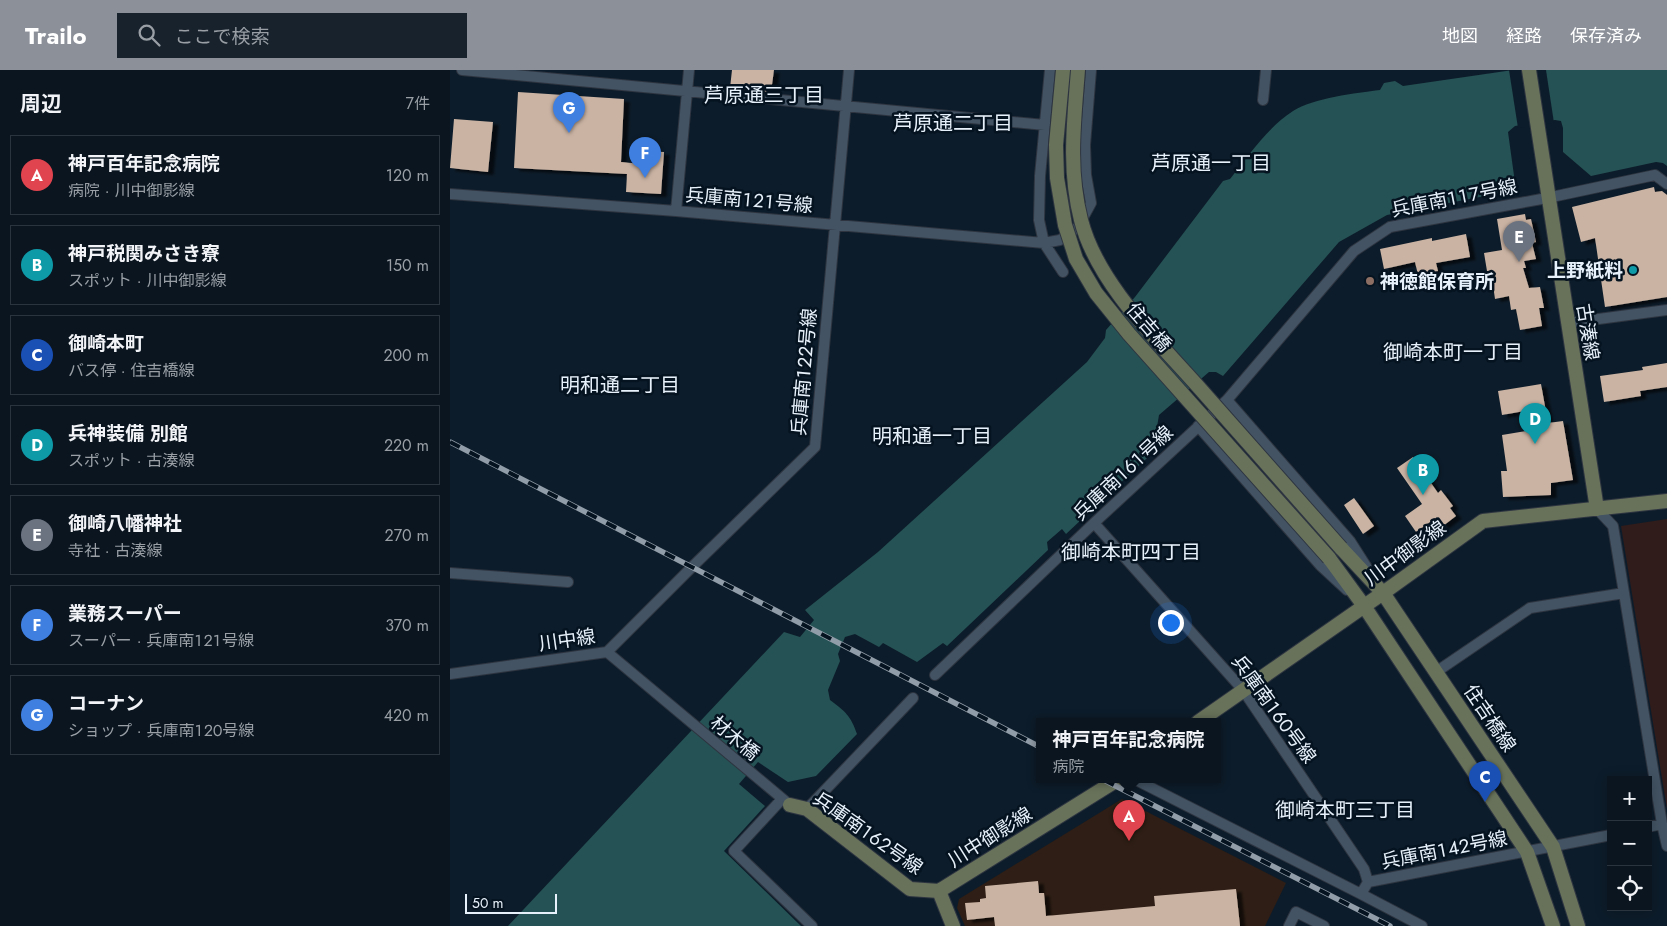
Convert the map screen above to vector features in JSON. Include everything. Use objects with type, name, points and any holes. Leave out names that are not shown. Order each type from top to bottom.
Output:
[{"type":"street","points":[[462,70],[1046,125]]},
{"type":"street","points":[[676,210],[689,70]]},
{"type":"street","name":"兵庫南１２２号線","points":[[607,652],[815,447],[849,70]]},
{"type":"street","points":[[1050,70],[1040,176],[1039,220],[1044,243],[1063,272]]},
{"type":"street","name":"住吉橋","points":[[1062,70],[1056,145],[1057,178],[1065,225],[1076,259],[1096,293],[1129,334],[1329,558],[1364,606]]},
{"type":"street","name":"住吉橋","points":[[1078,70],[1072,144],[1073,178],[1082,221],[1093,254],[1112,284],[1143,324],[1341,548]]},
{"type":"street","points":[[1044,243],[1060,240],[1078,227],[1091,203],[1086,175],[1085,145],[1091,70]]},
{"type":"street","points":[[1264,100],[1266,70]]},
{"type":"street","name":"古湊線","points":[[1529,70],[1547,198],[1597,509]]},
{"type":"street","name":"兵庫南１１７号線","points":[[1227,400],[1354,252],[1390,227],[1547,198],[1655,175],[1667,184]]},
{"type":"street","name":"兵庫南１２１号線","points":[[450,194],[676,210],[1044,243]]},
{"type":"street","points":[[1568,323],[1667,310]]},
{"type":"street","points":[[1227,400],[1350,541],[1383,593]]},
{"type":"street","name":"兵庫南１６１号線","points":[[935,676],[1094,523],[1227,400]]},
{"type":"street","points":[[1198,426],[1320,565],[1364,606],[1527,852],[1553,926]]},
{"type":"street","name":"川中御影線","points":[[1204,718],[1483,521],[1667,501]]},
{"type":"street","points":[[1597,509],[1613,526],[1667,846]]},
{"type":"street","name":"兵庫南１６０号線","points":[[1094,523],[1243,690],[1364,869],[1368,882]]},
{"type":"street","name":"住吉橋線","points":[[1341,548],[1383,593],[1553,847],[1578,926]]},
{"type":"street","points":[[450,573],[568,582]]},
{"type":"street","points":[[1436,672],[1530,608],[1624,593]]},
{"type":"street","name":"川中線","points":[[450,674],[607,652],[693,725]]},
{"type":"street","points":[[807,809],[914,698]]},
{"type":"street","name":"材木橋","points":[[693,725],[755,777]]},
{"type":"street","name":"兵庫南１６２号線","points":[[755,777],[786,802],[807,809],[910,889],[939,891]]},
{"type":"street","name":"川中御影線","points":[[953,926],[939,891],[1112,783]]},
{"type":"street","points":[[1142,783],[1422,926]]},
{"type":"street","points":[[786,802],[734,851],[812,926]]},
{"type":"street","points":[[1652,826],[1662,824]]},
{"type":"street","name":"兵庫南１４２号線","points":[[1361,894],[1368,882],[1607,836]]},
{"type":"street","points":[[1289,926],[1296,912],[1324,926]]},
{"type":"shaded area","points":[[1513,70],[1667,70],[1667,166],[1656,162],[1591,176],[1563,152],[1563,128],[1561,121],[1555,120],[1515,126],[1508,132],[1516,190],[1387,215],[1339,242],[1223,376],[1216,372],[1209,372],[1159,415],[1157,427],[1161,445],[1066,534],[1062,529],[1047,542],[1048,550],[947,646],[943,643],[917,662],[883,643],[879,647],[855,634],[845,637],[838,654],[840,661],[828,690],[830,700],[847,714],[857,734],[816,776],[788,782],[758,762],[739,784],[765,806],[724,851],[801,926],[508,926],[784,632],[800,637],[814,620],[805,610],[878,552],[1087,362],[1105,338],[1106,330],[1135,297],[1223,181],[1230,179],[1275,125],[1302,106],[1335,97],[1380,90],[1384,83],[1395,81],[1403,86]]},
{"type":"shaded area","points":[[1667,519],[1667,809],[1621,526]]},
{"type":"shaded area","points":[[1122,799],[1286,883],[1265,926],[965,926],[957,908],[959,899]]},
{"type":"pier","points":[[1509,70],[1546,70],[1554,123],[1518,128]]},
{"type":"building","points":[[732,70],[774,70],[771,92],[730,88]]},
{"type":"building","points":[[518,92],[624,99],[621,162],[642,164],[643,151],[664,152],[661,194],[626,192],[627,174],[514,168]]},
{"type":"building","points":[[454,119],[493,122],[488,172],[450,168]]},
{"type":"building","name":"上野紙料","points":[[1654,187],[1655,192],[1662,191],[1667,195],[1667,297],[1605,307],[1595,238],[1581,242],[1572,207]]},
{"type":"building","points":[[1525,214],[1526,220],[1531,219],[1536,242],[1532,243],[1536,259],[1524,261],[1526,268],[1523,268],[1529,288],[1540,287],[1544,308],[1539,308],[1542,326],[1520,330],[1516,309],[1511,310],[1509,296],[1495,299],[1491,271],[1487,271],[1484,253],[1502,250],[1497,219]]},
{"type":"building","points":[[1466,234],[1470,257],[1436,263],[1438,271],[1418,275],[1415,262],[1384,269],[1380,249],[1432,238],[1432,241]]},
{"type":"building","points":[[1667,363],[1667,387],[1640,391],[1641,396],[1604,402],[1600,376],[1643,370],[1642,367]]},
{"type":"building","points":[[1541,384],[1548,423],[1563,421],[1573,480],[1551,483],[1551,495],[1503,497],[1501,471],[1507,471],[1502,435],[1539,429],[1536,409],[1502,415],[1498,391]]},
{"type":"building","points":[[1413,457],[1438,493],[1441,490],[1453,506],[1450,508],[1456,516],[1443,526],[1437,517],[1416,532],[1405,516],[1422,504],[1397,468]]},
{"type":"building","points":[[1354,498],[1374,526],[1363,534],[1344,505]]},
{"type":"building","points":[[1038,881],[1039,893],[1044,893],[1046,916],[1155,906],[1154,896],[1236,889],[1240,926],[995,926],[994,917],[967,920],[965,903],[980,902],[980,899],[986,898],[985,886]]},
{"type":"railway","points":[[450,442],[1036,745]]},
{"type":"railway","points":[[1110,783],[1390,926]]},
{"type":"place","name":"コーナン","points":[[569,133]]},
{"type":"place","name":"業務スーパー","points":[[645,178]]},
{"type":"place","name":"御崎八幡神社","points":[[1519,262]]},
{"type":"place","name":"上野紙料","points":[[1633,270]]},
{"type":"place","name":"神徳館保育所","points":[[1370,281]]},
{"type":"place","name":"兵神装備 別館","points":[[1535,444]]},
{"type":"place","name":"神戸税関みさき寮","points":[[1423,495]]},
{"type":"place","name":"御崎本町","points":[[1485,802]]},
{"type":"place","name":"神戸百年記念病院","points":[[1129,841]]},
{"type":"district","name":"芦原通三丁目","points":[[764,95]]},
{"type":"district","name":"芦原通二丁目","points":[[953,123]]},
{"type":"district","name":"芦原通一丁目","points":[[1211,163]]},
{"type":"district","name":"御崎本町一丁目","points":[[1453,352]]},
{"type":"district","name":"明和通二丁目","points":[[620,385]]},
{"type":"district","name":"明和通一丁目","points":[[932,436]]},
{"type":"district","name":"御崎本町四丁目","points":[[1131,552]]},
{"type":"district","name":"御崎本町三丁目","points":[[1345,810]]}]
